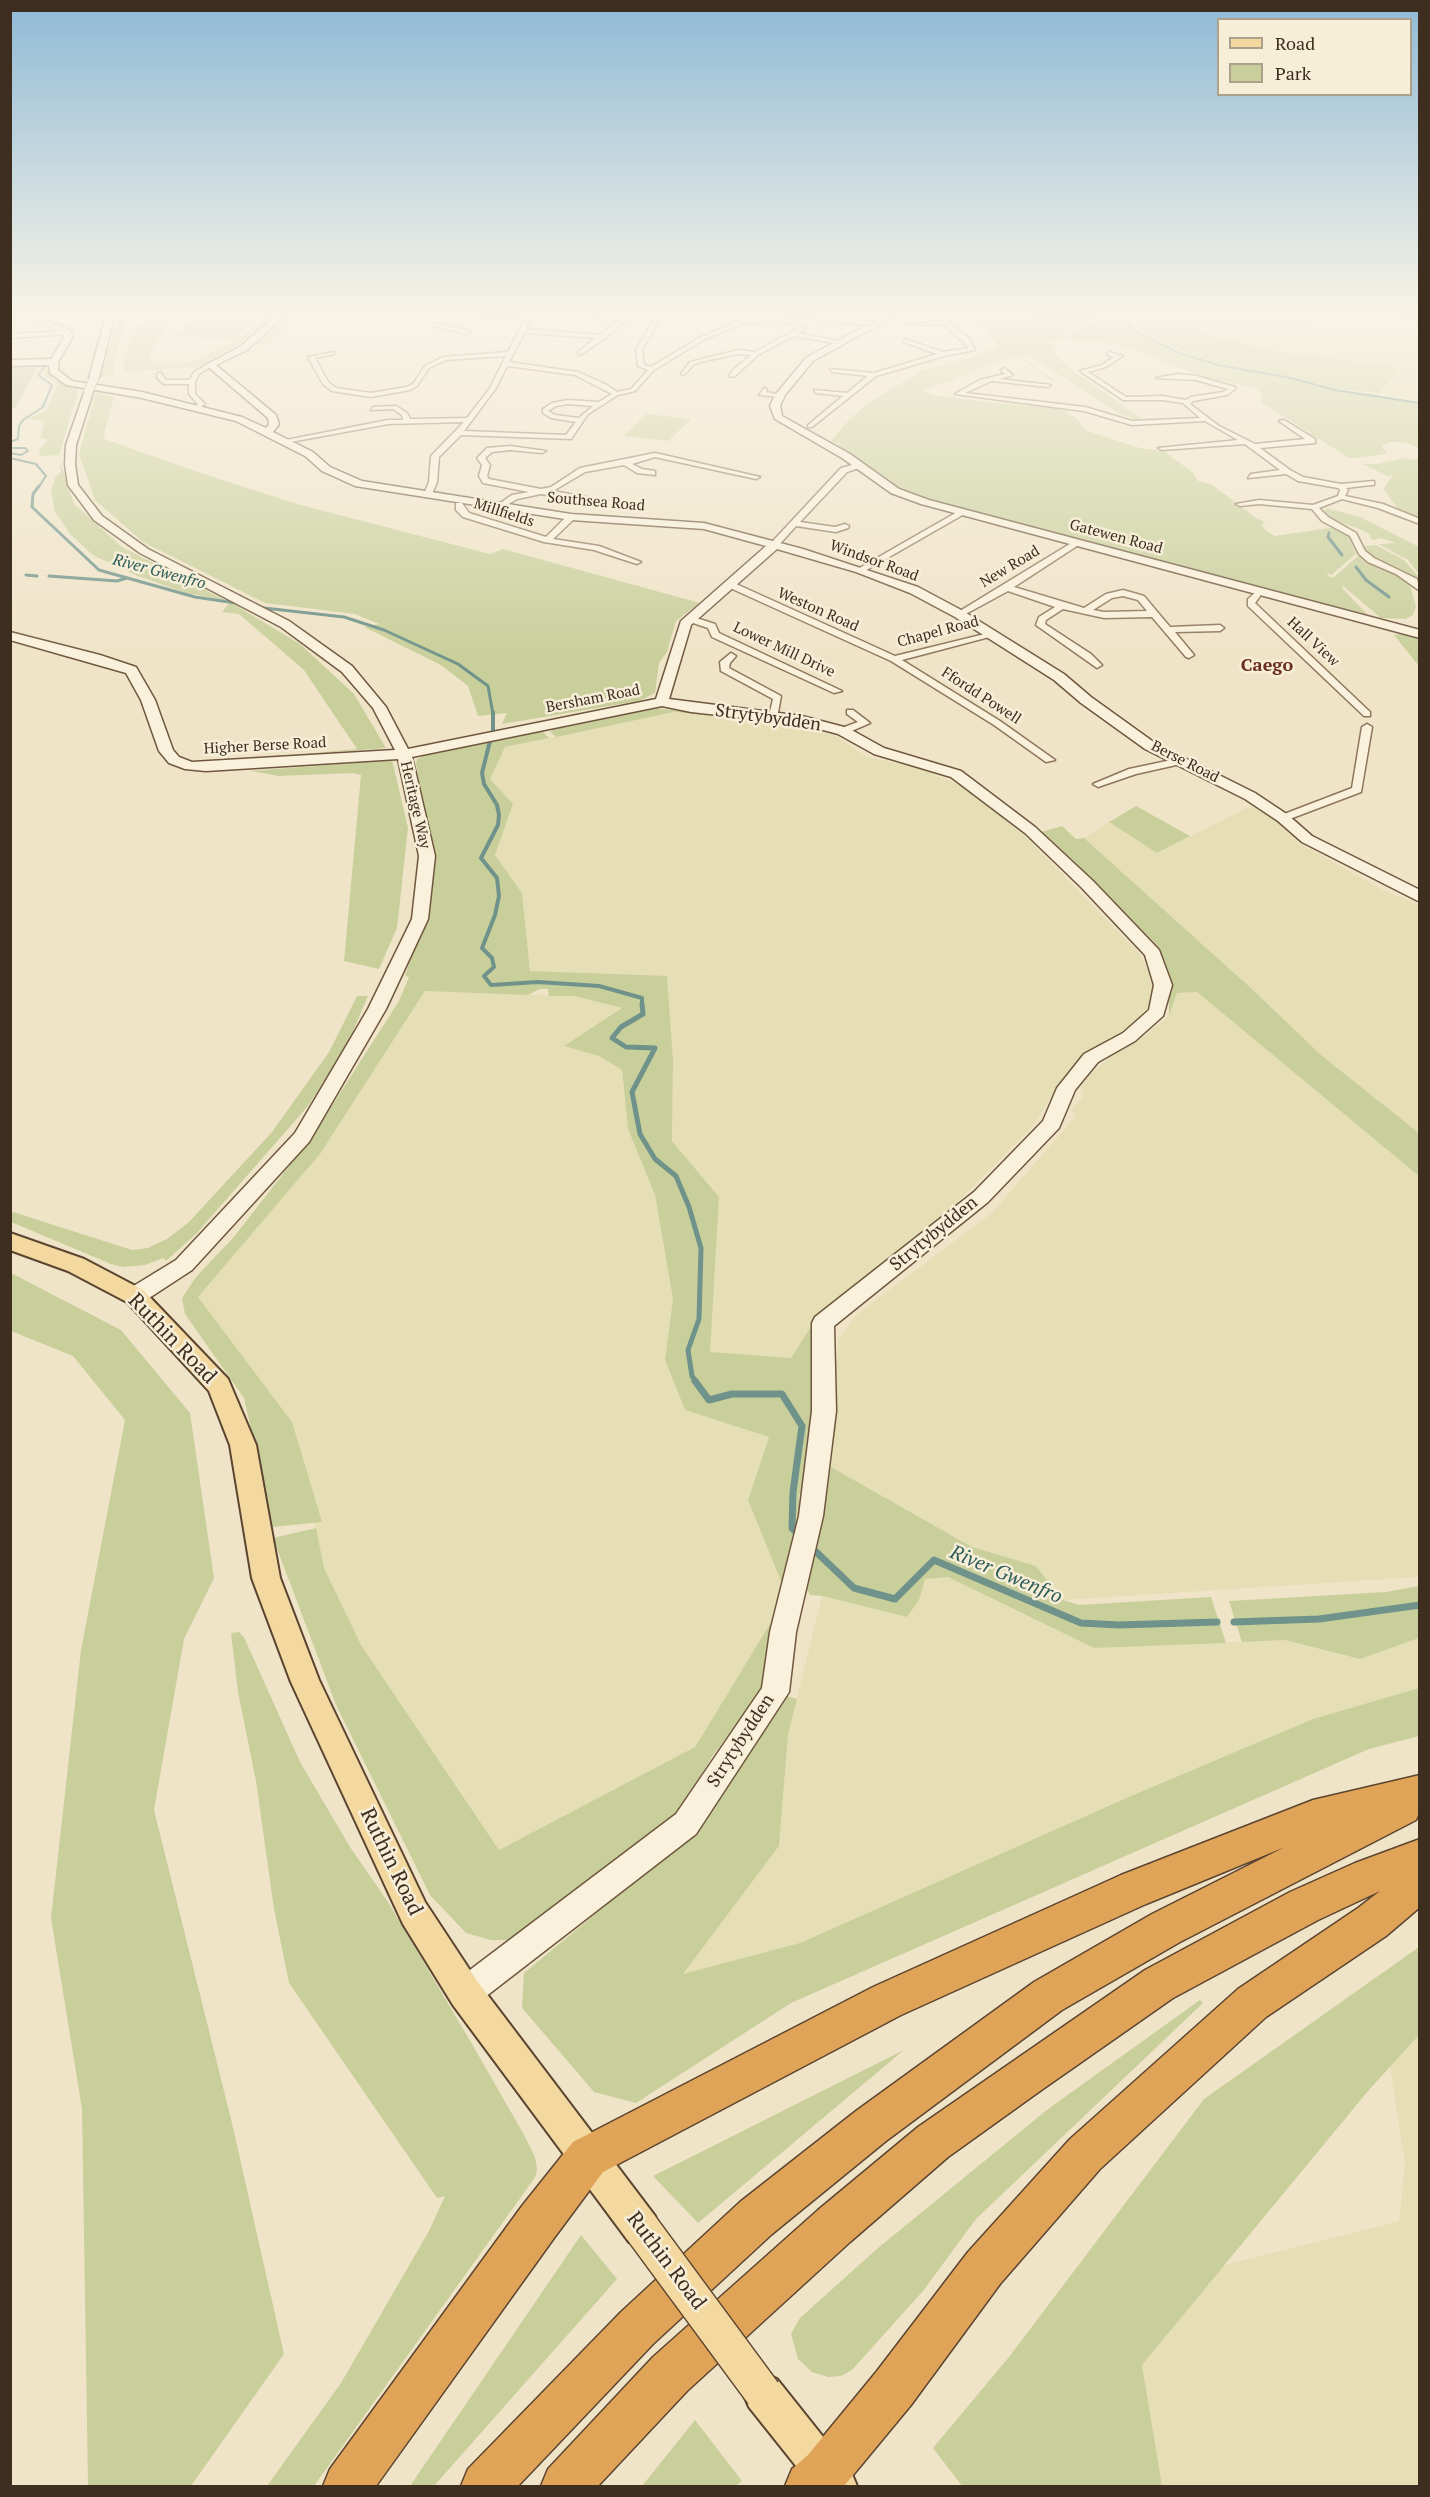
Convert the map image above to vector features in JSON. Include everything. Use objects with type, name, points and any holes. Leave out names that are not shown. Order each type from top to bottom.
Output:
[{"type":"highway","points":[[347,2487],[538,2222],[588,2157],[887,2001],[1135,1889],[1313,1818],[1419,1792]]},
{"type":"highway","points":[[485,2487],[637,2328],[756,2218],[871,2126],[1048,1996],[1166,1928],[1419,1799]]},
{"type":"highway","points":[[565,2487],[670,2374],[834,2226],[933,2142],[1159,1984],[1304,1906],[1368,1876],[1419,1857]]},
{"type":"highway","points":[[823,2482],[984,2268],[1086,2154],[1252,2003],[1372,1922],[1419,1882]]},
{"type":"main road","name":"Ruthin Road","points":[[10,1241],[76,1265],[135,1296],[219,1386],[243,1445],[266,1578],[304,1682],[414,1913],[465,1992],[763,2393],[823,2482]]},
{"type":"street","name":"Heritage Way","points":[[76,429],[71,445],[70,464],[73,485],[98,518],[144,551],[285,624],[347,669],[379,707],[404,754],[427,856],[420,919],[377,1009],[302,1137],[184,1265],[135,1296]]},
{"type":"street","name":"Southsea Road","points":[[260,429],[285,441],[346,480],[380,488],[571,517],[689,524],[775,544]]},
{"type":"street","points":[[268,432],[270,429]]},
{"type":"street","points":[[285,441],[347,429]]},
{"type":"street","points":[[428,494],[433,482],[435,456],[462,429]]},
{"type":"street","points":[[459,433],[568,437],[574,429]]},
{"type":"street","name":"Gatewen Road","points":[[798,429],[846,456],[903,495],[1076,544],[1372,622],[1418,628]]},
{"type":"street","points":[[1223,429],[1254,446],[1287,472],[1301,479],[1341,486],[1371,483]]},
{"type":"street","points":[[1254,446],[1312,441],[1293,429]]},
{"type":"street","points":[[1161,448],[1244,442]]},
{"type":"street","points":[[481,447],[490,450],[510,448],[542,451]]},
{"type":"street","points":[[490,450],[481,458],[486,465],[483,476],[486,481],[593,501]]},
{"type":"street","points":[[502,506],[515,497],[544,492],[583,470],[626,463],[655,455],[756,477]]},
{"type":"street","points":[[626,463],[640,471],[652,473]]},
{"type":"street","points":[[775,544],[844,470],[858,465]]},
{"type":"street","points":[[745,475],[754,468]]},
{"type":"street","points":[[1251,476],[1287,472]]},
{"type":"street","points":[[1341,486],[1344,490],[1341,497]]},
{"type":"street","points":[[1240,504],[1259,502],[1314,507],[1341,497],[1380,506],[1419,522]]},
{"type":"street","name":"Millfields","points":[[459,505],[460,510],[466,515],[547,540],[596,548],[637,562]]},
{"type":"street","points":[[1314,507],[1325,519],[1353,535],[1362,552],[1371,560],[1414,581],[1419,589]]},
{"type":"street","points":[[860,570],[962,513]]},
{"type":"street","name":"Millfields","points":[[547,540],[571,517]]},
{"type":"street","points":[[795,524],[834,533],[845,526]]},
{"type":"street","name":"Bersham Road","points":[[404,754],[662,702],[683,627],[775,544]]},
{"type":"street","name":"Windsor Road","points":[[775,544],[860,570],[914,590],[959,614]]},
{"type":"street","name":"New Road","points":[[959,614],[1006,588],[1076,544]]},
{"type":"street","name":"Weston Road","points":[[731,585],[894,660]]},
{"type":"street","points":[[1006,588],[1062,606],[1104,615],[1154,614]]},
{"type":"street","name":"Hall View","points":[[1259,592],[1252,599],[1251,604],[1367,714]]},
{"type":"street","points":[[1086,611],[1109,596],[1123,593],[1141,598],[1189,655]]},
{"type":"street","points":[[1062,606],[1042,619],[1040,625],[1088,656],[1097,665]]},
{"type":"street","name":"Berse Road","points":[[959,614],[1059,677],[1126,730],[1250,796],[1283,818],[1307,839],[1419,897]]},
{"type":"street","name":"Lower Mill Drive","points":[[690,619],[712,626],[715,635],[837,691]]},
{"type":"street","points":[[1168,630],[1220,628]]},
{"type":"street","name":"Chapel Road","points":[[894,660],[990,634]]},
{"type":"street","name":"Higher Berse Road","points":[[10,636],[95,658],[131,670],[148,700],[166,751],[174,760],[190,766],[206,767],[404,754]]},
{"type":"street","points":[[731,656],[725,662],[724,669],[778,698],[774,716]]},
{"type":"street","name":"Ffordd Powell","points":[[894,660],[997,723],[1050,760]]},
{"type":"street","name":"Strytybydden","points":[[465,1992],[686,1824],[775,1692],[783,1632],[805,1539],[824,1411],[823,1323],[981,1197],[1053,1124],[1066,1088],[1091,1058],[1129,1037],[1157,1012],[1163,985],[1153,954],[1087,884],[1030,830],[956,774],[879,751],[846,722],[802,720],[691,708],[662,702]]},
{"type":"street","points":[[1283,818],[1357,790],[1367,727]]},
{"type":"street","points":[[1098,784],[1133,771],[1181,761]]},
{"type":"shaded area","points":[[674,712],[788,722],[838,737],[865,756],[921,769],[964,787],[1028,839],[1140,954],[1154,985],[1146,1013],[1121,1034],[1087,1053],[1060,1083],[1033,1126],[945,1215],[818,1316],[791,1358],[709,1352],[719,1197],[672,1141],[673,1060],[667,977],[530,971],[522,893],[495,855],[513,804],[489,779],[505,747]]},
{"type":"shaded area","points":[[1251,806],[1274,820],[1299,843],[1381,889],[1419,905],[1419,1133],[1321,1055],[1253,990],[1084,838],[1109,822],[1157,853]]},
{"type":"shaded area","points":[[425,991],[574,996],[623,1008],[564,1046],[599,1056],[622,1070],[628,1129],[655,1195],[673,1300],[665,1360],[685,1410],[769,1437],[748,1500],[787,1596],[695,1747],[499,1850],[361,1645],[324,1568],[292,1422],[198,1297],[320,1154]]},
{"type":"shaded area","points":[[1197,992],[1419,1176],[1419,1577],[1063,1600],[1036,1566],[972,1547],[831,1467],[838,1339],[856,1315],[993,1212],[1075,1117],[1072,1108],[1083,1097],[1081,1087],[1091,1073],[1169,1016],[1177,993]]},
{"type":"shaded area","points":[[948,1577],[1094,1648],[1285,1640],[1360,1659],[1419,1638],[1419,1688],[1313,1719],[1131,1796],[800,1943],[682,1975],[779,1846],[788,1735],[822,1596],[907,1617],[919,1599],[925,1578]]},
{"type":"shaded area","points":[[1419,2035],[1419,2486],[1162,2486],[1142,2365],[1224,2265],[1399,2221],[1405,2163],[1390,2067]]},
{"type":"green space","points":[[43,429],[67,429],[59,455],[40,456],[39,450],[48,440],[40,438]]},
{"type":"green space","points":[[86,429],[105,429],[104,439],[297,504],[490,554],[503,549],[700,603],[676,621],[667,652],[659,663],[655,693],[639,701],[502,724],[507,713],[478,716],[468,686],[441,665],[364,627],[379,624],[355,614],[265,603],[143,542],[95,500],[79,454]]},
{"type":"green space","points":[[631,429],[681,429],[668,441],[623,436]]},
{"type":"green space","points":[[842,429],[1085,429],[1140,448],[1164,451],[1192,472],[1198,481],[1211,484],[1256,518],[1265,522],[1262,524],[1264,529],[1275,536],[1336,527],[1348,535],[1356,554],[1331,575],[1328,573],[1327,575],[1333,578],[1359,555],[1405,579],[1410,585],[1416,607],[1413,615],[1406,619],[1381,618],[1342,585],[1343,589],[1367,614],[1366,616],[967,511],[907,492],[887,481],[859,459],[848,455],[847,451],[838,445],[840,441],[836,444],[831,441]]},
{"type":"green space","points":[[1302,429],[1419,429],[1419,448],[1404,442],[1389,442],[1382,446],[1387,453],[1385,454],[1349,458]]},
{"type":"green space","points":[[1419,457],[1419,519],[1400,511],[1383,489],[1393,475],[1388,476],[1362,464],[1376,464],[1405,458],[1414,460]]},
{"type":"green space","points":[[60,461],[74,504],[122,547],[225,600],[186,593],[135,575],[93,555],[71,535],[55,512],[51,491],[55,478],[61,472]]},
{"type":"green space","points":[[1326,508],[1360,517],[1419,547],[1419,574],[1408,560],[1378,544],[1396,543],[1381,538],[1372,540],[1370,535],[1362,530],[1331,519],[1324,512]]},
{"type":"green space","points":[[1376,545],[1404,560],[1418,576],[1419,582],[1404,571],[1376,559],[1364,546]]},
{"type":"green space","points":[[230,602],[300,644],[354,694],[386,748],[271,757],[357,749],[304,670],[239,614],[222,612]]},
{"type":"green space","points":[[1401,634],[1419,638],[1419,666],[1394,635]]},
{"type":"green space","points":[[655,708],[742,718],[674,712],[556,737],[551,733],[552,728]]},
{"type":"green space","points":[[537,731],[543,732],[549,738],[505,747],[490,779],[513,804],[495,855],[522,893],[530,971],[667,976],[673,1060],[672,1141],[719,1197],[710,1352],[791,1358],[812,1325],[816,1335],[812,1476],[799,1495],[801,1521],[822,1527],[831,1467],[972,1547],[1036,1566],[1063,1600],[1079,1605],[1211,1597],[1226,1643],[1094,1648],[948,1577],[925,1579],[919,1600],[907,1617],[810,1595],[803,1583],[764,1688],[711,1758],[675,1819],[509,1940],[491,1940],[466,1933],[430,1895],[336,1705],[273,1538],[316,1528],[324,1568],[361,1645],[499,1850],[695,1747],[787,1596],[748,1500],[769,1437],[685,1410],[665,1360],[673,1299],[655,1195],[628,1129],[622,1070],[599,1056],[564,1046],[622,1008],[574,996],[549,996],[548,989],[540,989],[528,995],[425,991],[320,1154],[198,1297],[292,1422],[322,1522],[273,1527],[244,1398],[185,1314],[182,1298],[196,1277],[233,1238],[312,1137],[399,1001],[409,977],[405,976],[423,918],[430,851],[417,759],[434,752]]},
{"type":"green space","points":[[392,760],[408,828],[397,928],[379,969],[344,961],[361,775],[353,773],[279,776],[250,771]]},
{"type":"green space","points":[[1136,806],[1190,836],[1157,853],[1109,822]]},
{"type":"green space","points":[[1062,826],[1076,839],[1084,838],[1253,990],[1321,1055],[1419,1133],[1419,1176],[1197,992],[1177,993],[1169,1016],[1169,992],[1156,946],[1140,935],[1038,833]]},
{"type":"green space","points":[[357,996],[368,996],[347,1045],[308,1106],[196,1234],[166,1261],[163,1258],[145,1265],[123,1267],[111,1264],[11,1222],[13,1212],[132,1250],[148,1248],[167,1239],[189,1222],[272,1132],[329,1052]]},
{"type":"green space","points":[[11,1273],[121,1330],[190,1413],[214,1578],[184,1639],[154,1810],[232,2123],[284,2354],[191,2486],[88,2486],[82,2109],[51,1918],[81,1650],[125,1420],[73,1356],[11,1331]]},
{"type":"green space","points":[[1419,1586],[1419,1638],[1360,1659],[1285,1640],[1242,1642],[1229,1601],[1386,1592]]},
{"type":"green space","points":[[239,1632],[244,1637],[300,1762],[350,1847],[388,1902],[472,2044],[523,2133],[535,2157],[537,2169],[536,2176],[314,2486],[267,2486],[341,2383],[429,2231],[445,2196],[437,2198],[289,1983],[274,1909],[256,1781],[238,1692],[231,1633]]},
{"type":"green space","points":[[1419,1688],[1419,1736],[1369,1749],[791,2003],[636,2103],[594,2092],[522,2008],[524,1973],[691,1835],[783,1695],[797,1699],[788,1735],[779,1846],[683,1974],[800,1943],[1131,1796],[1313,1719]]},
{"type":"green space","points":[[1419,1947],[1419,2035],[1368,2091],[1142,2365],[1162,2486],[962,2486],[933,2448],[1009,2357],[1204,2099]]},
{"type":"green space","points":[[1200,2000],[1203,2003],[976,2219],[923,2291],[852,2370],[841,2376],[828,2377],[812,2372],[798,2359],[791,2334],[800,2318],[878,2248],[1048,2109]]},
{"type":"green space","points":[[904,2050],[698,2223],[653,2176]]},
{"type":"green space","points":[[581,2235],[617,2279],[434,2486],[410,2486]]},
{"type":"green space","points":[[695,2420],[742,2481],[736,2486],[642,2486]]},
{"type":"waterway","name":"River Gwenfro","points":[[10,442],[18,439],[19,429]]},
{"type":"waterway","name":"River Gwenfro","points":[[10,448],[25,448],[28,451],[21,455],[10,453]]},
{"type":"waterway","name":"River Gwenfro","points":[[10,458],[36,464],[46,476],[38,488]]},
{"type":"waterway","name":"River Gwenfro","points":[[39,486],[33,494],[32,507],[99,570],[195,597],[236,603]]},
{"type":"waterway","points":[[1329,533],[1328,537],[1342,555]]},
{"type":"waterway","points":[[1356,567],[1366,580],[1389,597]]},
{"type":"waterway","points":[[26,575],[37,576]]},
{"type":"waterway","points":[[49,576],[117,581],[127,578]]},
{"type":"waterway","name":"River Gwenfro","points":[[264,608],[344,617],[384,630],[458,664],[488,686],[493,714]]},
{"type":"waterway","name":"River Gwenfro","points":[[493,714],[493,731]]},
{"type":"waterway","name":"River Gwenfro","points":[[490,741],[482,773],[484,784],[497,805],[499,815],[498,825],[481,858],[497,878],[499,896],[495,915],[482,948],[492,958],[494,967],[484,976],[491,985],[538,982],[599,986],[642,998],[642,1004]]},
{"type":"waterway","name":"River Gwenfro","points":[[642,1004],[643,1014],[621,1027],[612,1038],[626,1047],[655,1048],[632,1092],[640,1134],[655,1159],[676,1176],[689,1207],[701,1248],[699,1319],[688,1350],[692,1376],[696,1382]]},
{"type":"waterway","name":"River Gwenfro","points":[[695,1381],[709,1400],[732,1394],[782,1394],[802,1426],[793,1492],[792,1528],[800,1536]]},
{"type":"waterway","name":"River Gwenfro","points":[[811,1547],[854,1588],[895,1599],[934,1560],[1081,1623],[1119,1625],[1217,1622]]},
{"type":"waterway","name":"River Gwenfro","points":[[1234,1622],[1319,1619],[1420,1605]]},
{"type":"district","name":"Caego","points":[[1267,666]]}]
